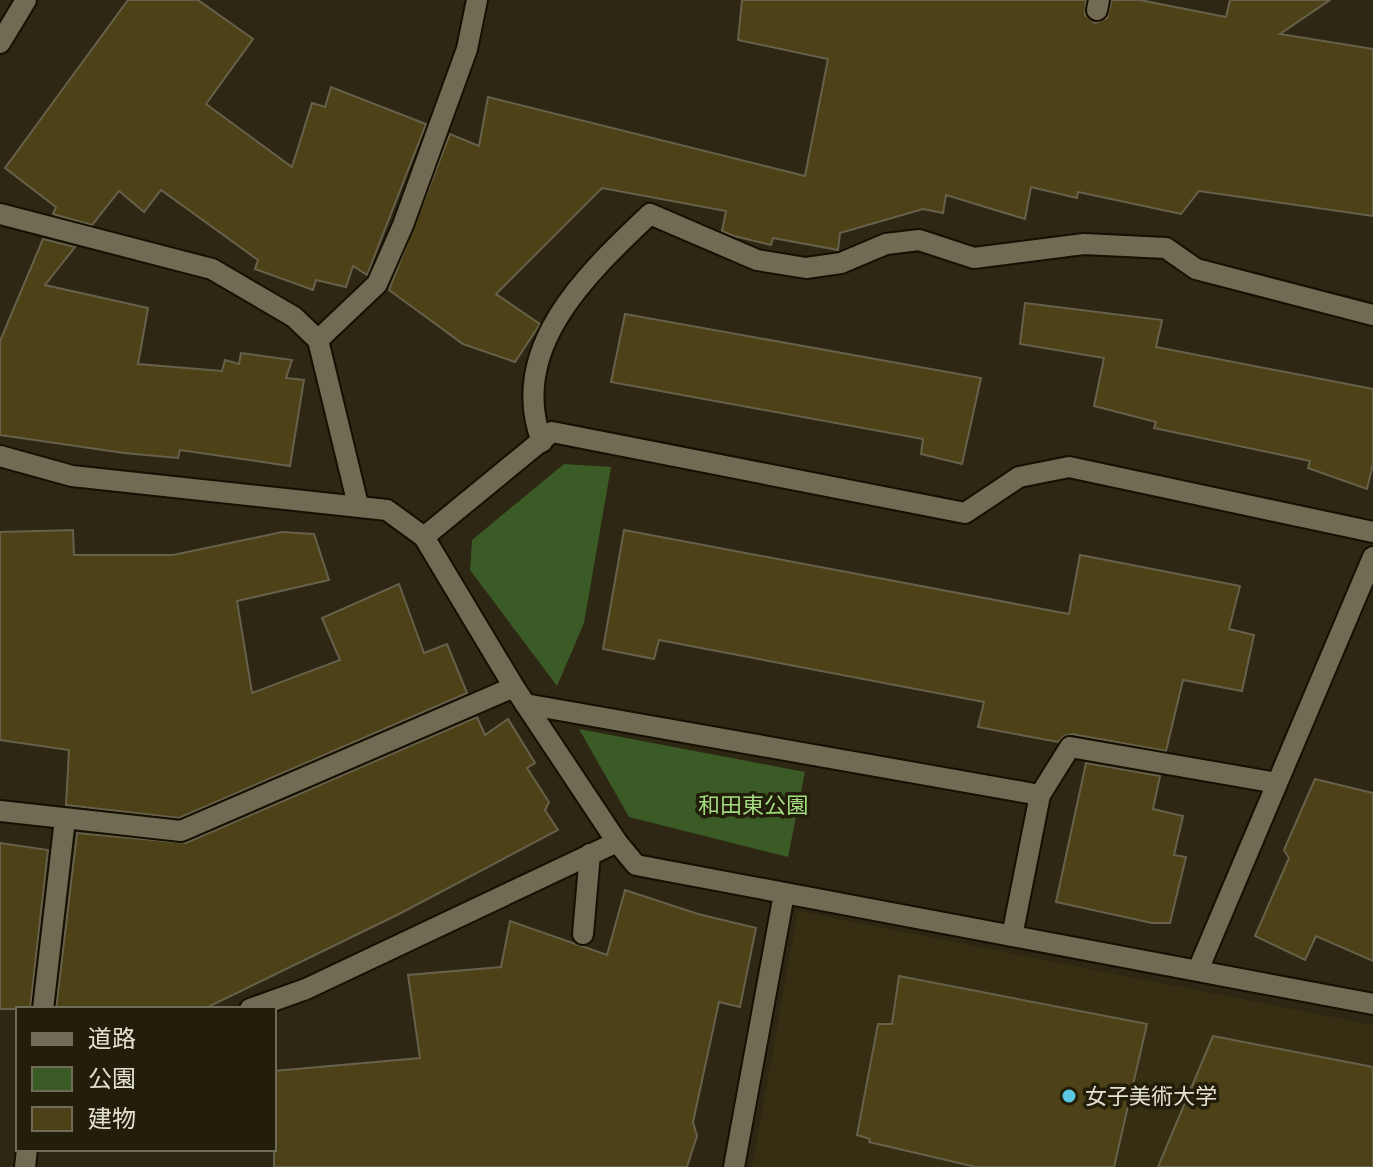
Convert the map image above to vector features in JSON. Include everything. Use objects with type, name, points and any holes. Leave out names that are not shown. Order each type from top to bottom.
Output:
[{"type":"street","points":[[0,43],[26,0]]},
{"type":"street","points":[[318,340],[377,284],[403,225],[467,49],[477,0]]},
{"type":"street","points":[[0,214],[212,269],[294,317],[318,340],[358,505]]},
{"type":"street","points":[[542,442],[533,419],[532,396],[544,341],[582,279],[650,214],[757,260],[806,268],[841,263],[886,244],[919,240],[974,258],[1084,244],[1166,248],[1196,269],[1373,315]]},
{"type":"street","points":[[424,537],[552,432],[965,513],[1019,477],[1069,467],[1373,532]]},
{"type":"street","points":[[0,456],[72,476],[387,510],[424,537],[520,695],[617,842],[636,865],[1373,1004]]},
{"type":"street","points":[[1198,970],[1373,557]]},
{"type":"street","points":[[0,811],[181,831],[520,695],[1040,795]]},
{"type":"street","points":[[1012,936],[1040,795],[1070,747],[1277,783]]},
{"type":"street","points":[[43,1007],[65,819]]},
{"type":"street","points":[[256,1007],[306,989],[617,842]]},
{"type":"street","points":[[583,934],[590,854]]},
{"type":"street","points":[[734,1167],[784,894]]},
{"type":"shaded area","name":"女子美術大学","points":[[798,911],[1373,1025],[1373,1167],[752,1167]]},
{"type":"green space","points":[[564,464],[611,467],[584,623],[557,686],[470,570],[472,540]]},
{"type":"green space","name":"和田東公園","points":[[579,729],[805,772],[788,857],[629,817]]},
{"type":"building","points":[[128,0],[198,0],[253,39],[206,104],[292,167],[312,103],[325,107],[331,87],[426,124],[367,275],[353,266],[346,287],[316,280],[313,290],[255,269],[258,260],[161,190],[144,212],[119,191],[92,225],[53,214],[56,207],[5,168]]},
{"type":"building","points":[[742,0],[1086,0],[1085,15],[1095,23],[1107,18],[1112,0],[1140,0],[1226,17],[1230,0],[1330,0],[1280,34],[1373,49],[1373,216],[1199,191],[1181,214],[1078,192],[1077,198],[1031,187],[1025,219],[946,195],[943,213],[923,209],[840,233],[838,250],[773,238],[771,245],[734,236],[722,231],[726,211],[602,188],[496,294],[540,324],[515,362],[463,344],[389,290],[450,134],[479,146],[488,97],[805,176],[828,59],[738,40]]},
{"type":"building","points":[[43,239],[75,247],[45,285],[148,308],[138,364],[222,371],[225,360],[239,364],[241,353],[292,360],[286,378],[304,380],[290,466],[180,450],[178,458],[124,453],[0,435],[0,341]]},
{"type":"building","points":[[1025,303],[1162,320],[1156,347],[1373,389],[1373,464],[1367,489],[1308,468],[1310,461],[1154,428],[1156,422],[1094,406],[1104,358],[1020,344]]},
{"type":"building","points":[[625,314],[981,378],[962,464],[921,454],[923,439],[611,382]]},
{"type":"building","points":[[73,530],[74,555],[173,555],[282,532],[314,534],[329,580],[237,601],[252,693],[340,660],[322,618],[399,584],[424,653],[447,644],[467,693],[179,818],[66,805],[69,750],[0,740],[0,532]]},
{"type":"building","points":[[624,530],[1069,614],[1080,555],[1240,586],[1229,629],[1254,635],[1242,691],[1183,680],[1166,751],[1072,734],[1058,742],[978,727],[984,702],[659,640],[654,659],[603,649]]},
{"type":"building","points":[[477,717],[485,735],[508,719],[535,763],[527,768],[549,802],[545,810],[558,830],[399,914],[208,1007],[56,1007],[77,833],[186,843]]},
{"type":"building","points":[[1086,763],[1160,776],[1153,809],[1183,816],[1174,855],[1186,857],[1170,923],[1152,923],[1056,902]]},
{"type":"building","points":[[1315,779],[1373,793],[1373,961],[1316,936],[1305,960],[1255,936],[1289,858],[1284,850]]},
{"type":"building","points":[[0,843],[48,850],[30,1007],[0,1009]]},
{"type":"building","points":[[625,890],[698,914],[756,928],[740,1007],[719,1002],[693,1122],[697,1136],[687,1167],[274,1167],[276,1071],[420,1058],[408,975],[501,967],[510,921],[607,955]]},
{"type":"building","points":[[899,976],[1147,1024],[1114,1167],[976,1167],[869,1142],[870,1139],[857,1135],[878,1024],[892,1024]]},
{"type":"building","points":[[1213,1036],[1373,1067],[1373,1167],[1158,1167]]},
{"type":"place","name":"女子美術大学","points":[[1069,1096]]}]
